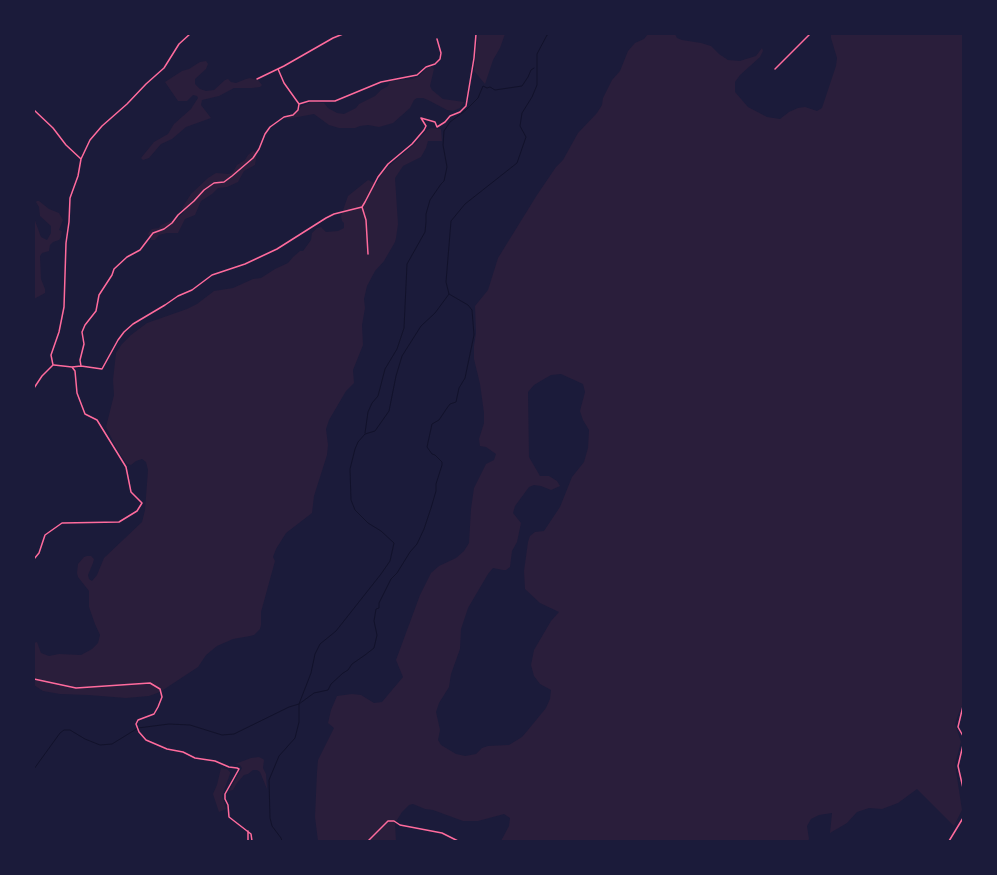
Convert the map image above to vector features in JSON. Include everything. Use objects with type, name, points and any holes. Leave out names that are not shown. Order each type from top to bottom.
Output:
[{"type":"street","points":[[53,365],[51,355],[58,336],[64,307],[66,238],[69,222],[70,198],[78,176],[81,159],[90,140],[102,126],[164,68],[179,44],[190,34]]},
{"type":"street","points":[[257,79],[343,34]]},
{"type":"street","points":[[368,254],[366,220],[362,207],[378,177],[388,164],[412,144],[424,130],[426,126],[420,118],[435,122],[437,127],[445,122],[450,116],[460,112],[466,106],[474,58],[476,34]]},
{"type":"street","points":[[775,69],[810,34]]},
{"type":"street","points":[[299,104],[309,101],[335,101],[382,82],[417,75],[426,68],[435,64],[440,59],[441,53],[437,39]]},
{"type":"street","points":[[81,366],[80,360],[84,344],[82,332],[84,326],[96,311],[99,295],[112,276],[114,269],[127,257],[140,250],[154,233],[164,229],[172,223],[178,215],[204,190],[214,183],[224,182],[253,158],[270,127],[284,117],[293,115],[298,110],[299,104],[284,83],[278,69]]},
{"type":"street","points":[[34,110],[53,128],[66,145],[81,159]]},
{"type":"street","points":[[53,365],[72,367],[81,366],[102,369],[118,340],[133,324],[178,296],[192,290],[212,275],[245,264],[278,249],[302,234],[307,229],[334,214],[362,207]]},
{"type":"street","points":[[34,388],[42,376],[53,365]]},
{"type":"street","points":[[34,559],[39,553],[45,535],[62,523],[119,522],[137,511],[142,503],[131,492],[126,467],[97,420],[85,414],[79,398],[75,371],[72,367]]},
{"type":"street","points":[[34,679],[76,688],[150,683],[160,689],[162,697],[154,714],[138,720],[136,724],[139,732],[146,740],[167,749],[183,752],[196,758],[215,761],[229,767],[239,769],[228,789],[225,799],[228,805],[229,817],[252,834],[252,841]]},
{"type":"street","points":[[963,706],[958,727],[963,736]]},
{"type":"street","points":[[963,745],[958,766],[963,788]]},
{"type":"street","points":[[949,841],[963,818]]},
{"type":"street","points":[[368,841],[388,821],[394,821],[400,825],[442,834],[458,841]]},
{"type":"street","points":[[248,831],[248,841]]},
{"type":"shaded area","points":[[478,34],[505,34],[500,48],[493,60],[485,84],[474,71]]},
{"type":"shaded area","points":[[648,34],[675,34],[677,38],[682,40],[711,46],[728,60],[740,61],[756,56],[762,48],[763,51],[760,57],[740,75],[735,82],[735,92],[748,107],[767,117],[780,119],[789,112],[798,108],[805,107],[817,111],[822,108],[836,66],[837,58],[831,34],[963,34],[963,704],[955,724],[961,742],[955,764],[962,810],[954,826],[917,789],[898,803],[882,809],[869,808],[857,812],[847,823],[830,833],[832,813],[819,815],[811,819],[807,826],[808,841],[501,841],[509,826],[510,818],[504,814],[478,821],[463,821],[413,804],[409,805],[402,812],[395,823],[396,841],[318,841],[315,817],[318,760],[334,728],[328,723],[331,710],[337,696],[352,694],[361,695],[374,703],[382,702],[403,677],[396,660],[420,595],[431,573],[439,566],[456,558],[464,551],[469,543],[474,488],[486,464],[494,460],[496,454],[486,447],[480,446],[479,439],[484,423],[484,413],[480,384],[474,359],[476,333],[475,306],[488,290],[498,258],[537,195],[556,167],[563,160],[578,133],[597,113],[602,105],[603,98],[612,80],[620,71],[628,51],[635,43],[644,39]],"holes":[[[561,374],[583,384],[585,392],[580,411],[589,430],[588,448],[584,462],[572,477],[560,507],[544,531],[535,532],[530,536],[524,571],[525,589],[540,603],[559,612],[551,621],[534,650],[531,665],[534,676],[540,684],[551,690],[550,699],[546,708],[522,737],[509,745],[488,746],[482,748],[476,754],[465,756],[456,754],[441,745],[438,740],[440,730],[436,712],[439,703],[449,687],[451,674],[460,649],[461,629],[468,608],[493,568],[506,570],[510,567],[512,551],[517,542],[521,523],[513,513],[515,506],[529,487],[534,485],[551,490],[560,486],[557,481],[549,476],[540,476],[529,457],[528,392],[534,385],[551,375]]]},
{"type":"shaded area","points":[[206,61],[208,64],[206,69],[195,79],[195,84],[200,89],[206,91],[214,90],[228,79],[231,82],[236,83],[250,78],[258,80],[262,85],[260,87],[252,88],[234,88],[219,96],[202,100],[201,105],[211,118],[186,127],[172,139],[161,144],[149,158],[143,160],[141,158],[154,142],[168,134],[174,124],[191,109],[198,98],[197,96],[193,95],[187,101],[178,101],[165,82],[182,71],[189,69],[200,62]]},
{"type":"shaded area","points":[[432,67],[434,69],[430,86],[432,90],[443,99],[464,102],[460,108],[453,111],[447,110],[423,98],[417,98],[414,100],[410,108],[393,123],[379,127],[368,125],[355,128],[339,128],[329,125],[314,114],[287,119],[287,117],[293,116],[302,106],[311,102],[324,103],[328,108],[337,113],[344,114],[375,96],[388,86],[390,81],[418,77],[427,68]]},
{"type":"shaded area","points":[[431,128],[441,129],[442,141],[428,141],[421,157],[403,166],[395,178],[398,224],[396,238],[384,261],[375,271],[367,286],[364,299],[365,308],[362,325],[363,345],[353,370],[354,383],[346,391],[329,420],[326,429],[328,445],[327,455],[314,496],[312,513],[286,533],[276,549],[273,557],[275,561],[261,612],[260,629],[254,635],[233,639],[217,646],[206,655],[198,667],[160,692],[149,696],[126,698],[60,694],[43,691],[34,685],[34,643],[37,642],[41,653],[49,656],[59,654],[81,655],[92,649],[98,643],[100,635],[89,607],[89,591],[78,577],[78,564],[84,557],[87,556],[91,556],[94,559],[88,575],[89,579],[92,581],[97,575],[104,558],[142,522],[145,510],[148,470],[146,462],[142,459],[131,465],[127,464],[117,449],[106,427],[114,395],[113,380],[116,353],[122,344],[147,323],[187,309],[197,304],[214,291],[233,288],[253,279],[261,278],[288,263],[300,251],[303,251],[311,240],[312,233],[317,228],[321,227],[326,232],[338,231],[344,228],[344,223],[341,216],[348,196],[368,180],[377,184],[383,172],[416,143],[427,130]]},
{"type":"shaded area","points":[[253,151],[257,153],[255,165],[244,171],[238,182],[227,187],[218,188],[201,201],[195,215],[185,219],[178,233],[159,235],[155,240],[151,240],[148,234],[149,232],[152,229],[159,228],[161,225],[175,221],[184,212],[182,208],[191,194],[208,178],[216,173],[229,174],[233,172],[237,165],[245,160]]},
{"type":"shaded area","points":[[37,201],[49,209],[59,213],[63,220],[59,230],[62,231],[61,237],[59,240],[50,245],[49,251],[42,253],[40,256],[41,279],[45,293],[34,299],[34,218],[41,237],[47,240],[51,233],[51,226],[40,216]]},
{"type":"shaded area","points":[[259,757],[264,760],[263,768],[266,774],[267,789],[260,772],[253,770],[244,775],[233,790],[229,791],[242,768],[240,765],[235,764],[251,758]]},
{"type":"shaded area","points":[[221,768],[227,769],[230,774],[222,796],[226,809],[219,812],[213,794]]},
{"type":"waterway","points":[[34,769],[60,733],[64,730],[70,730],[85,739],[100,745],[112,744],[138,728],[169,724],[190,725],[222,735],[234,734],[289,707],[299,704],[311,673],[315,654],[320,644],[336,631],[381,574],[390,561],[394,543],[381,531],[368,523],[355,510],[351,500],[350,469],[355,449],[358,442],[365,434],[375,431],[389,411],[396,376],[402,356],[421,326],[435,313],[449,294],[446,282],[451,221],[465,204],[517,163],[526,137],[520,126],[522,113],[532,97],[537,85],[537,54],[547,35],[550,34]]},
{"type":"waterway","points":[[365,433],[368,412],[372,403],[378,396],[385,369],[397,349],[404,328],[407,264],[425,232],[426,214],[430,200],[444,181],[447,167],[443,145],[444,131],[450,122],[466,110],[478,98],[483,86],[487,88],[490,87],[495,90],[522,86],[531,70],[534,68]]},
{"type":"waterway","points":[[282,841],[272,826],[270,818],[269,780],[279,756],[295,738],[299,722],[299,704],[314,693],[328,690],[331,684],[348,670],[352,664],[374,648],[377,635],[374,621],[376,609],[379,608],[379,603],[391,579],[397,573],[410,552],[417,544],[431,508],[442,465],[442,462],[432,454],[427,447],[432,424],[439,420],[450,404],[456,402],[459,388],[465,378],[474,335],[472,310],[468,305],[449,294]]}]
